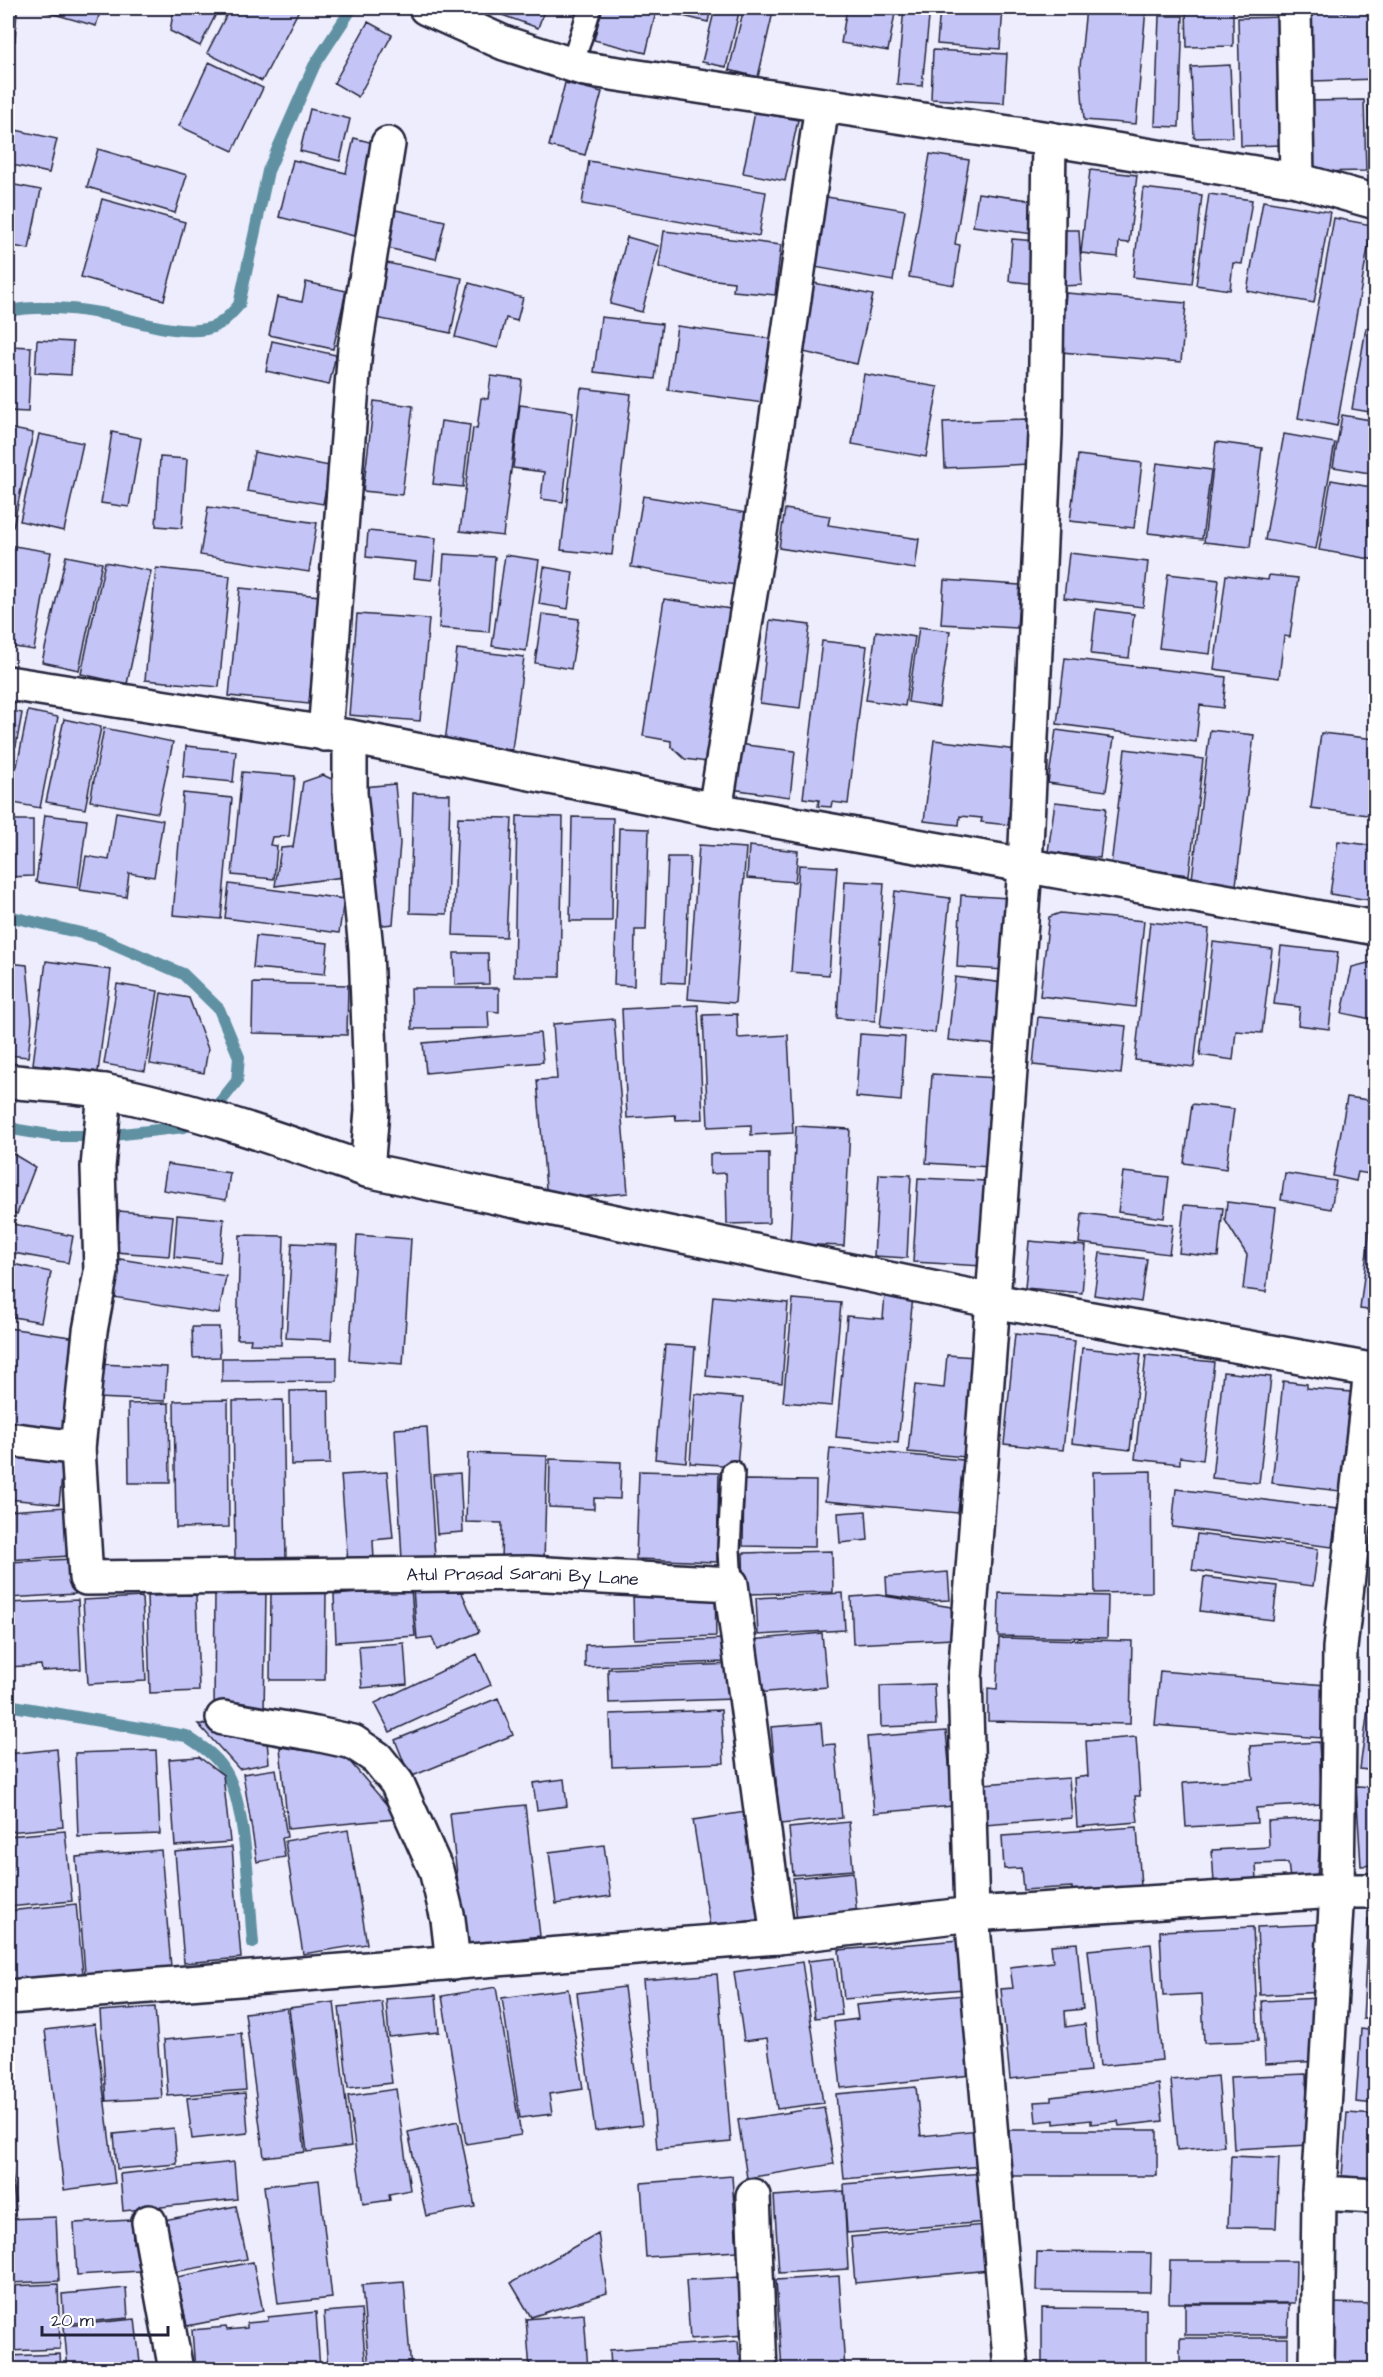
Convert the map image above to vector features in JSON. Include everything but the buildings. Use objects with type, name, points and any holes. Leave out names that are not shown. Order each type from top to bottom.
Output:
[{"type":"street","points":[[1294,8],[1297,180]]},
{"type":"street","points":[[428,9],[504,43],[585,69],[1049,139],[1297,180],[1376,202]]},
{"type":"street","points":[[715,810],[762,520],[822,105]]},
{"type":"street","points":[[1011,2370],[972,1914],[965,1678],[1025,867],[1045,434],[1049,139]]},
{"type":"street","points":[[367,1170],[372,1110],[366,949],[350,793],[337,735],[356,348],[388,144]]},
{"type":"street","points":[[8,682],[337,735],[715,810],[1376,928]]},
{"type":"street","points":[[8,1081],[103,1107],[143,1100],[286,1142],[367,1170],[994,1301],[1373,1371],[1340,1648],[1337,1891],[1319,2193],[1317,2370]]},
{"type":"street","points":[[8,1439],[78,1448],[90,1331],[101,1272],[98,1167],[103,1107]]},
{"type":"street","name":"Atul Prasad Sarani By Lane","points":[[78,1448],[86,1578],[529,1573],[731,1584]]},
{"type":"street","points":[[731,1584],[778,1937]]},
{"type":"street","points":[[223,1718],[353,1742],[377,1758],[397,1784],[436,1870],[448,1919],[453,1963]]},
{"type":"street","points":[[8,1997],[778,1937],[972,1914],[1337,1891],[1376,1891]]},
{"type":"street","points":[[1319,2193],[1376,2196]]},
{"type":"street","points":[[753,2196],[760,2370]]},
{"type":"street","points":[[149,2222],[176,2370]]},
{"type":"lane","points":[[572,65],[590,8]]},
{"type":"lane","points":[[731,1584],[729,1550],[733,1472]]},
{"type":"waterway","points":[[8,311],[44,308],[81,310],[182,330],[206,329],[224,320],[239,305],[268,171],[314,66],[352,8]]},
{"type":"waterway","points":[[8,916],[98,937],[183,974],[219,1009],[239,1057],[237,1081],[214,1110],[184,1127],[105,1136],[55,1136],[18,1130],[8,1126]]},
{"type":"waterway","points":[[8,1705],[186,1736],[212,1755],[224,1769],[232,1784],[238,1804],[246,1852],[253,1943]]}]
